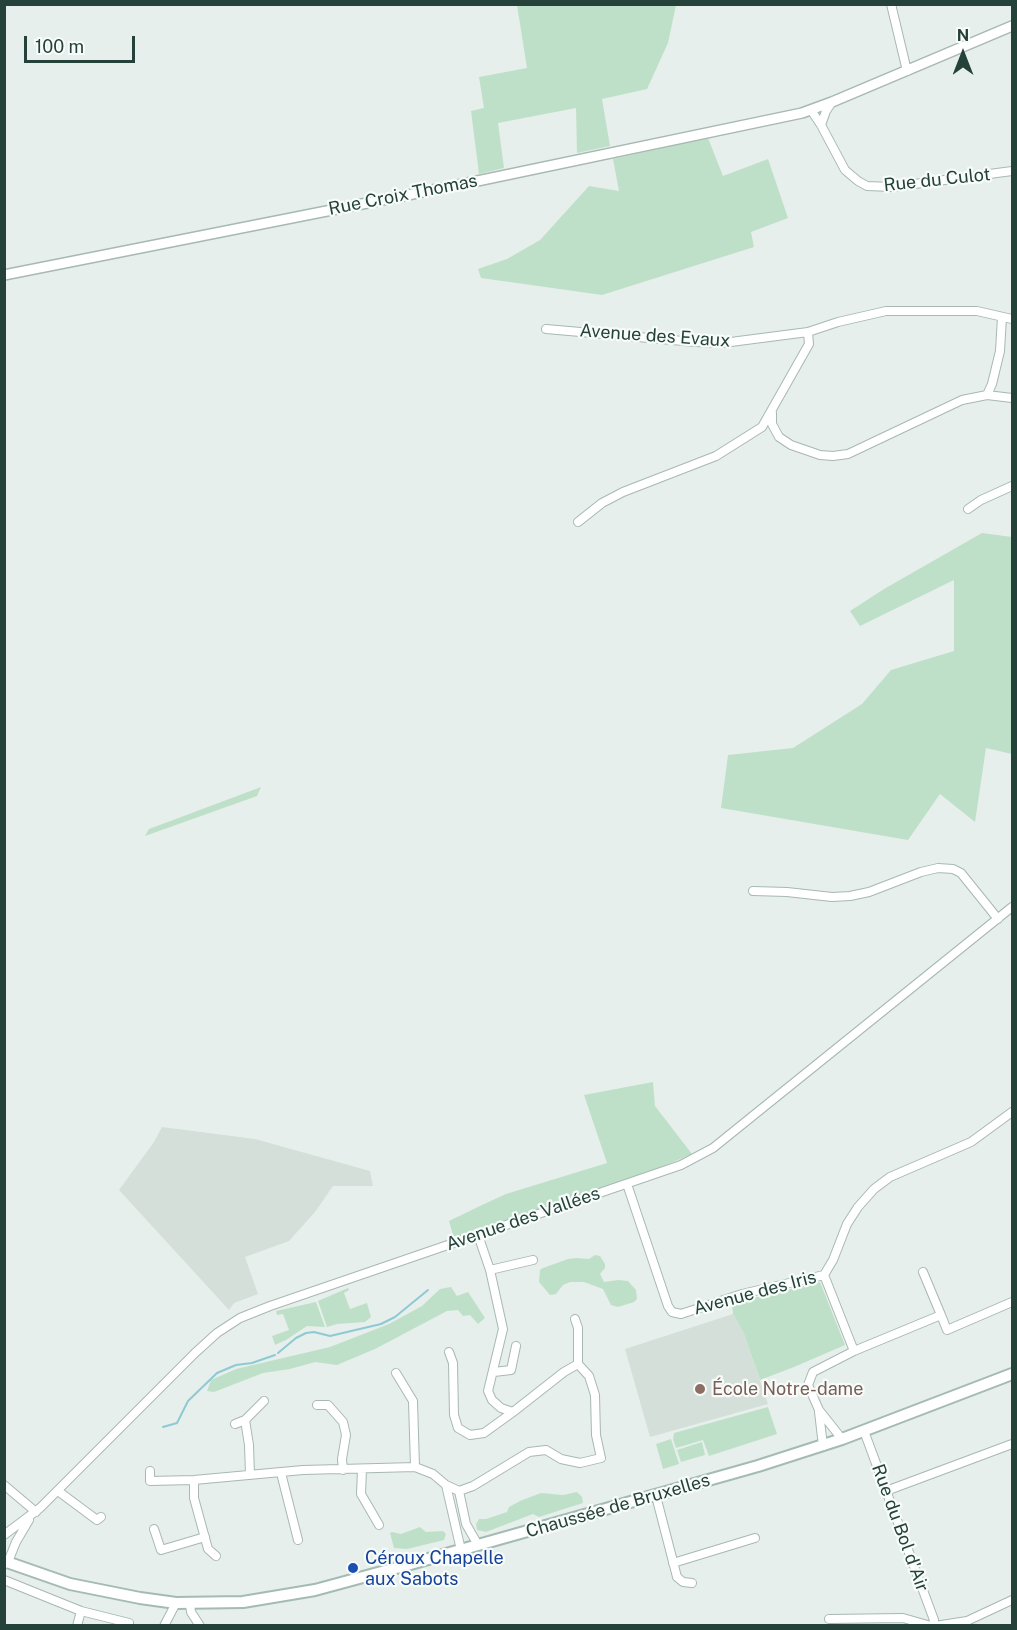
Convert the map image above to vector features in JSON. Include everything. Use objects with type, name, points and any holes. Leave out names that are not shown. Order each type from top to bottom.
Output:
[{"type":"main road","name":"Chaussée de Bruxelles","points":[[6,1562],[70,1584],[176,1603],[243,1602],[315,1590],[656,1496],[823,1446],[1012,1374]]},
{"type":"street","points":[[891,4],[907,71]]},
{"type":"street","name":"Rue Croix Thomas","points":[[4,275],[463,184],[811,110],[1012,26]]},
{"type":"street","points":[[821,125],[832,102]]},
{"type":"street","points":[[811,110],[821,125]]},
{"type":"street","points":[[811,110],[821,125]]},
{"type":"street","name":"Rue du Culot","points":[[821,125],[845,170],[867,186],[892,187],[1012,171]]},
{"type":"street","name":"Avenue des Evaux","points":[[546,329],[704,342],[747,341],[808,332],[838,322],[886,311],[977,311],[1012,319]]},
{"type":"street","points":[[987,395],[1000,351],[1002,317]]},
{"type":"street","points":[[578,522],[602,503],[623,492],[716,456],[762,427],[772,413],[809,344],[808,332]]},
{"type":"street","points":[[772,413],[772,424],[779,437],[791,445],[820,455],[834,456],[849,454],[962,400],[987,395],[1012,398]]},
{"type":"street","points":[[968,510],[981,500],[1012,486]]},
{"type":"street","points":[[753,891],[832,897],[850,896],[869,892],[921,872],[938,868],[953,869],[961,873],[998,919]]},
{"type":"street","name":"Avenue des Vallées","points":[[4,1535],[34,1514],[195,1353],[240,1318],[681,1165],[713,1148],[1012,907]]},
{"type":"street","name":"Avenue des Iris","points":[[627,1184],[668,1306],[672,1312],[681,1314],[742,1294],[824,1275],[847,1224],[858,1207],[874,1190],[890,1177],[971,1142],[1012,1112]]},
{"type":"street","points":[[478,1235],[490,1270],[503,1329],[489,1390],[492,1400],[501,1408],[513,1412]]},
{"type":"street","points":[[490,1270],[533,1260]]},
{"type":"street","points":[[922,1272],[947,1330],[1012,1302]]},
{"type":"street","points":[[824,1275],[854,1351]]},
{"type":"street","points":[[842,1439],[819,1410],[808,1385],[813,1372],[854,1351],[941,1315]]},
{"type":"street","points":[[150,1472],[150,1481],[415,1467],[433,1474],[446,1485],[459,1491],[472,1486],[529,1452],[546,1450],[561,1459],[580,1463],[601,1458],[596,1435],[595,1395],[589,1376],[578,1364],[578,1328],[575,1319]]},
{"type":"street","points":[[494,1372],[511,1370],[516,1346]]},
{"type":"street","points":[[449,1352],[453,1364],[454,1415],[458,1428],[471,1435],[484,1433],[564,1372],[578,1364]]},
{"type":"street","points":[[396,1373],[413,1401],[415,1467]]},
{"type":"street","points":[[235,1424],[245,1420],[264,1401]]},
{"type":"street","points":[[317,1405],[328,1405],[343,1422],[346,1435],[342,1459],[343,1470]]},
{"type":"street","points":[[819,1410],[823,1446]]},
{"type":"street","points":[[245,1420],[250,1475]]},
{"type":"street","name":"Rue du Bol d'Air","points":[[864,1431],[934,1620],[933,1626]]},
{"type":"street","points":[[886,1491],[1012,1444]]},
{"type":"street","points":[[362,1469],[361,1494],[379,1525]]},
{"type":"street","points":[[281,1473],[298,1540]]},
{"type":"street","points":[[194,1480],[194,1498],[208,1549],[216,1556]]},
{"type":"street","points":[[4,1485],[34,1514]]},
{"type":"street","points":[[446,1485],[461,1550]]},
{"type":"street","points":[[57,1491],[97,1520],[101,1517]]},
{"type":"street","points":[[459,1491],[466,1524],[478,1545]]},
{"type":"street","points":[[656,1496],[677,1577],[682,1582],[692,1584]]},
{"type":"street","name":"Avenue des Vallées","points":[[6,1562],[34,1514]]},
{"type":"street","points":[[154,1529],[160,1550],[205,1538]]},
{"type":"street","points":[[673,1563],[755,1538]]},
{"type":"street","points":[[4,1580],[81,1611],[129,1623]]},
{"type":"street","points":[[829,1619],[903,1618],[933,1626],[967,1621],[1012,1600]]},
{"type":"street","points":[[164,1626],[176,1603]]},
{"type":"street","points":[[190,1604],[191,1612],[200,1626]]},
{"type":"street","points":[[77,1626],[81,1611]]},
{"type":"shaded area","points":[[162,1127],[255,1139],[370,1171],[373,1186],[333,1186],[315,1212],[289,1241],[245,1257],[258,1294],[234,1303],[229,1310],[119,1190],[154,1142]]},
{"type":"shaded area","name":"École Notre-dame","points":[[733,1314],[744,1334],[768,1404],[650,1437],[625,1349]]},
{"type":"green space","points":[[517,5],[676,5],[668,43],[647,89],[602,99],[610,146],[577,153],[576,108],[498,123],[504,168],[479,174],[471,111],[484,108],[479,77],[527,68]]},
{"type":"green space","points":[[708,138],[723,176],[768,159],[788,218],[751,232],[754,247],[602,295],[481,278],[478,269],[507,259],[540,240],[589,186],[619,191],[613,159]]},
{"type":"green space","points":[[982,533],[1012,537],[1012,754],[986,748],[975,822],[940,794],[908,840],[721,808],[728,755],[793,748],[862,704],[891,670],[954,651],[954,580],[860,626],[850,611]]},
{"type":"green space","points":[[261,787],[257,796],[145,836],[149,829]]},
{"type":"green space","points":[[653,1082],[655,1106],[692,1154],[659,1168],[454,1238],[449,1221],[506,1194],[607,1163],[584,1095]]},
{"type":"green space","points":[[595,1255],[600,1256],[605,1264],[600,1274],[604,1282],[628,1281],[636,1290],[637,1299],[634,1302],[618,1307],[611,1305],[603,1289],[584,1282],[570,1282],[563,1285],[556,1294],[550,1295],[539,1282],[540,1270],[543,1268],[568,1259],[589,1259]]},
{"type":"green space","points":[[820,1282],[845,1345],[760,1380],[744,1334],[733,1314],[732,1303]]},
{"type":"green space","points":[[451,1287],[457,1296],[468,1292],[485,1318],[478,1324],[470,1315],[463,1316],[458,1310],[447,1311],[375,1349],[337,1365],[315,1362],[263,1373],[214,1392],[207,1391],[211,1380],[236,1369],[330,1347],[389,1324],[422,1306],[440,1289]]},
{"type":"green space","points":[[348,1288],[349,1290],[344,1293],[350,1309],[367,1303],[371,1317],[365,1322],[327,1327],[318,1301]]},
{"type":"green space","points":[[316,1302],[325,1327],[307,1326],[275,1345],[272,1336],[289,1330],[283,1314],[277,1315],[276,1311]]},
{"type":"green space","points":[[768,1407],[777,1434],[709,1456],[703,1440],[676,1448],[674,1433]]},
{"type":"green space","points":[[671,1439],[679,1464],[663,1469],[656,1444]]},
{"type":"green space","points":[[702,1442],[705,1455],[681,1462],[677,1450]]},
{"type":"green space","points":[[577,1492],[582,1497],[583,1503],[539,1517],[533,1514],[486,1532],[477,1530],[476,1524],[479,1519],[507,1512],[509,1507],[541,1493],[563,1495]]},
{"type":"green space","points":[[420,1527],[426,1532],[443,1531],[446,1534],[444,1540],[407,1549],[394,1548],[390,1533],[401,1534]]},
{"type":"waterway","points":[[278,1353],[306,1333],[314,1332],[330,1336],[381,1324],[395,1317],[428,1290]]},
{"type":"waterway","points":[[163,1427],[177,1423],[188,1401],[217,1373],[236,1365],[252,1363],[275,1355]]},
{"type":"place","name":"École Notre-dame","points":[[700,1389]]},
{"type":"place","name":"Céroux Chapelle aux Sabots","points":[[353,1568]]}]
